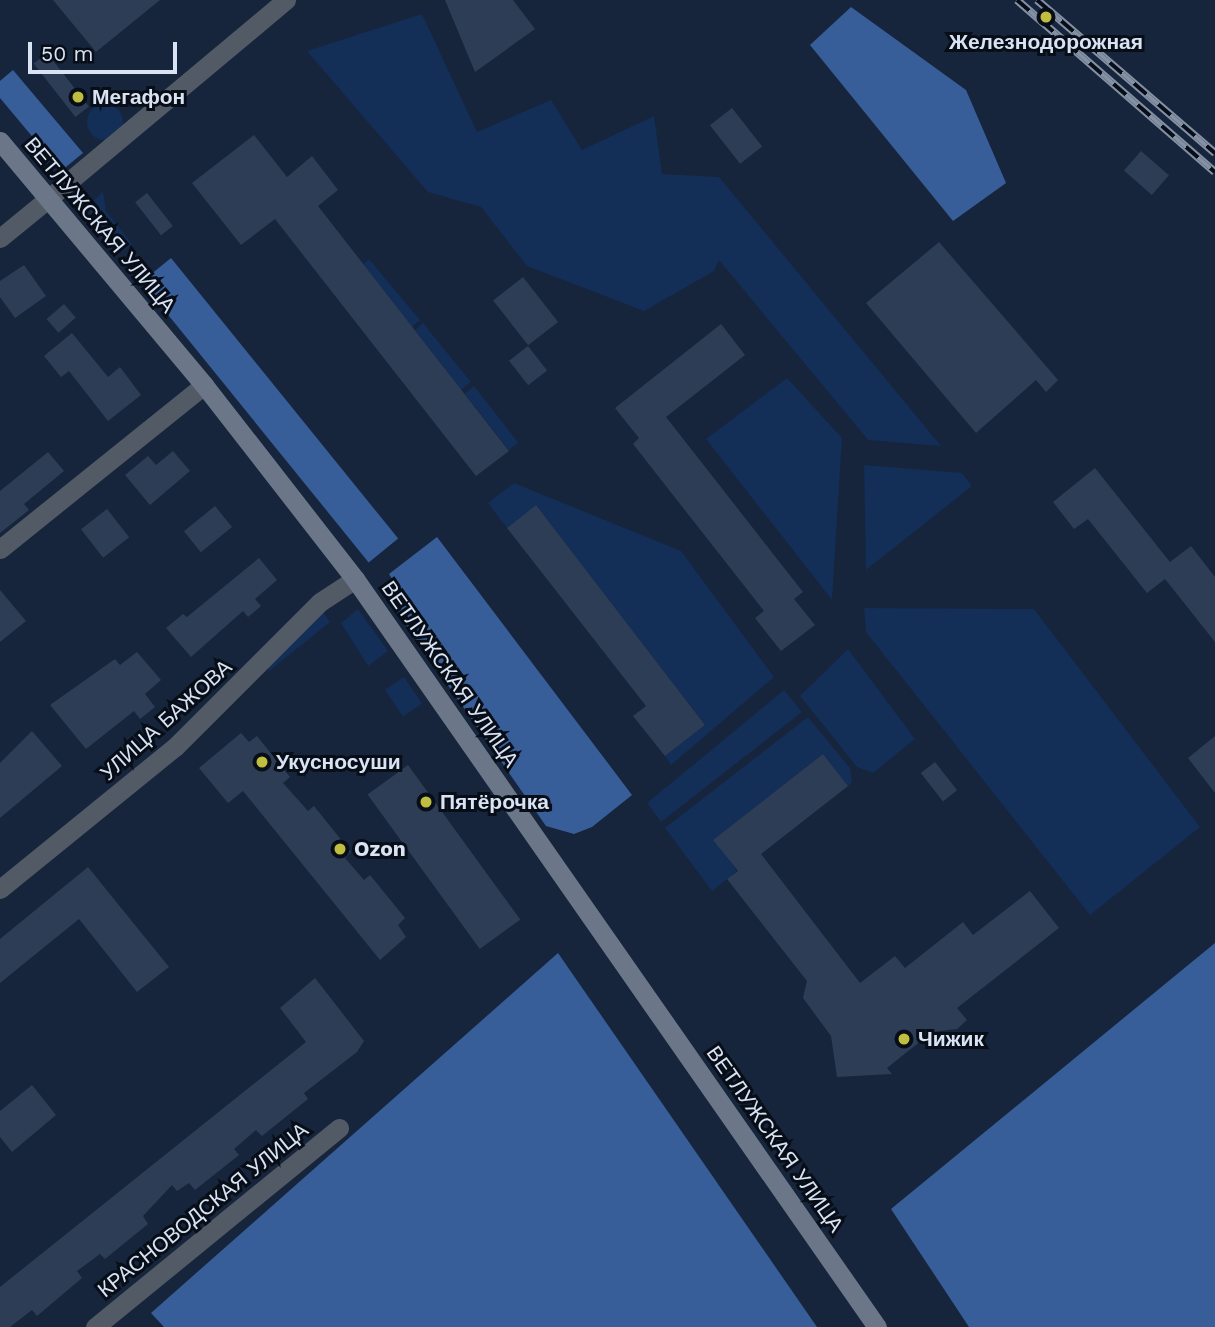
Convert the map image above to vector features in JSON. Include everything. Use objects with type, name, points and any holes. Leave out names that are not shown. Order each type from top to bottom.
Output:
[{"type":"main road","name":"ВЕТЛУЖСКАЯ УЛИЦА","points":[[0,141],[204,385],[355,579],[877,1327]]},
{"type":"street","points":[[0,238],[286,0]]},
{"type":"street","points":[[0,549],[204,385]]},
{"type":"street","name":"УЛИЦА БАЖОВА","points":[[0,889],[175,747],[320,602],[355,579]]},
{"type":"street","name":"КРАСНОВОДСКАЯ УЛИЦА","points":[[95,1327],[339,1128]]},
{"type":"shaded area","points":[[851,7],[966,90],[1006,183],[953,221],[810,45]]},
{"type":"shaded area","points":[[422,14],[477,132],[551,100],[582,150],[654,116],[662,174],[719,177],[941,446],[868,440],[719,260],[714,271],[644,311],[527,266],[481,207],[428,192],[307,51]]},
{"type":"shaded area","points":[[13,70],[83,153],[61,171],[0,98],[0,81]]},
{"type":"shaded area","points":[[105,104],[118,109],[123,122],[118,135],[105,140],[92,135],[87,122],[92,109]]},
{"type":"shaded area","points":[[103,192],[106,211],[132,244],[122,252],[86,207]]},
{"type":"shaded area","points":[[171,258],[398,539],[369,562],[141,282]]},
{"type":"shaded area","points":[[369,259],[420,320],[412,327],[363,264]]},
{"type":"shaded area","points":[[423,323],[471,382],[461,390],[415,330]]},
{"type":"shaded area","points":[[787,378],[842,438],[832,600],[706,439]]},
{"type":"shaded area","points":[[474,386],[518,443],[509,450],[465,393]]},
{"type":"shaded area","points":[[864,465],[962,473],[972,486],[866,570]]},
{"type":"shaded area","points":[[514,483],[681,551],[774,677],[671,765],[665,756],[705,725],[536,505],[507,528],[488,503]]},
{"type":"shaded area","points":[[437,537],[632,795],[592,827],[574,834],[546,826],[386,596],[397,587],[389,574]]},
{"type":"shaded area","points":[[864,608],[1034,609],[1200,827],[1090,915],[866,632]]},
{"type":"shaded area","points":[[321,609],[330,622],[268,672],[269,665]]},
{"type":"shaded area","points":[[358,609],[388,651],[368,666],[341,623]]},
{"type":"shaded area","points":[[848,649],[915,739],[873,773],[857,767],[800,696]]},
{"type":"shaded area","points":[[404,677],[422,704],[403,716],[385,690]]},
{"type":"shaded area","points":[[784,690],[802,712],[661,822],[647,803]]},
{"type":"shaded area","points":[[808,717],[850,768],[852,782],[848,786],[823,754],[714,840],[737,871],[712,891],[665,828]]},
{"type":"shaded area","points":[[1215,943],[1215,1327],[969,1327],[891,1209]]},
{"type":"shaded area","points":[[558,953],[817,1327],[164,1327],[151,1313]]},
{"type":"building","points":[[53,0],[160,0],[96,52]]},
{"type":"building","points":[[445,0],[513,0],[535,29],[475,72]]},
{"type":"building","points":[[47,53],[89,107],[75,117],[34,63]]},
{"type":"building","points":[[732,108],[762,147],[740,164],[710,125]]},
{"type":"building","points":[[254,135],[287,177],[312,156],[338,190],[318,206],[509,451],[476,476],[275,219],[241,245],[192,183]]},
{"type":"building","points":[[1141,151],[1169,175],[1152,195],[1124,171]]},
{"type":"building","points":[[147,193],[173,226],[161,235],[135,202]]},
{"type":"building","points":[[939,242],[1058,380],[1046,392],[1036,380],[976,433],[866,303]]},
{"type":"building","points":[[24,265],[46,296],[15,318],[0,297],[0,281]]},
{"type":"building","points":[[523,277],[558,322],[528,345],[493,300]]},
{"type":"building","points":[[64,304],[76,318],[58,333],[47,319]]},
{"type":"building","points":[[721,324],[745,355],[666,417],[803,592],[794,599],[815,625],[781,651],[755,618],[764,611],[633,444],[639,438],[615,408]]},
{"type":"building","points":[[72,333],[108,377],[120,367],[141,395],[108,421],[69,371],[61,377],[44,356]]},
{"type":"building","points":[[528,346],[547,370],[528,385],[509,361]]},
{"type":"building","points":[[173,451],[190,471],[150,505],[125,475],[148,456],[156,465]]},
{"type":"building","points":[[48,452],[64,471],[24,504],[29,510],[0,533],[0,491]]},
{"type":"building","points":[[1095,468],[1170,562],[1191,546],[1215,577],[1215,642],[1165,579],[1147,593],[1088,519],[1074,529],[1053,502]]},
{"type":"building","points":[[536,505],[705,725],[665,756],[633,716],[646,706],[507,528]]},
{"type":"building","points":[[215,506],[232,527],[201,552],[184,531]]},
{"type":"building","points":[[107,509],[129,537],[103,558],[81,529]]},
{"type":"building","points":[[259,558],[277,580],[255,599],[261,606],[248,617],[243,611],[191,657],[166,628],[183,614],[187,617]]},
{"type":"building","points":[[0,590],[26,621],[0,642]]},
{"type":"building","points":[[137,652],[161,680],[145,694],[155,707],[140,719],[134,711],[86,749],[50,705],[115,659],[120,665]]},
{"type":"building","points":[[32,731],[62,766],[0,818],[0,763]]},
{"type":"building","points":[[241,733],[249,742],[257,736],[290,777],[283,783],[308,811],[314,806],[351,852],[345,858],[364,880],[370,875],[405,918],[398,925],[406,937],[380,960],[243,791],[228,803],[199,768]]},
{"type":"building","points":[[1215,736],[1215,793],[1188,758]]},
{"type":"building","points":[[823,754],[848,786],[761,854],[860,983],[895,956],[905,968],[963,922],[973,935],[1030,891],[1059,928],[957,1008],[967,1020],[957,1029],[932,1032],[887,1068],[892,1074],[837,1077],[831,1036],[803,998],[807,981],[727,879],[738,871],[713,840]]},
{"type":"building","points":[[935,762],[957,790],[943,801],[921,773]]},
{"type":"building","points":[[408,765],[520,920],[480,949],[368,794]]},
{"type":"building","points":[[88,867],[169,967],[137,992],[79,919],[0,983],[0,939]]},
{"type":"building","points":[[315,978],[364,1041],[357,1052],[304,1093],[308,1099],[262,1136],[256,1130],[234,1149],[239,1155],[195,1190],[189,1183],[177,1191],[172,1185],[143,1216],[148,1224],[105,1259],[100,1254],[77,1271],[82,1278],[37,1316],[32,1310],[10,1327],[0,1327],[0,1287],[306,1042],[280,1008]]},
{"type":"building","points":[[32,1085],[56,1115],[12,1152],[0,1137],[0,1111]]},
{"type":"railway","points":[[1017,0],[1215,172]]},
{"type":"railway","points":[[1037,0],[1215,153]]},
{"type":"place","name":"Железнодорожная","points":[[1046,17]]},
{"type":"place","name":"Мегафон","points":[[78,97]]},
{"type":"place","name":"Укусносуши","points":[[262,762]]},
{"type":"place","name":"Пятёрочка","points":[[426,802]]},
{"type":"place","name":"Ozon","points":[[340,849]]},
{"type":"place","name":"Чижик","points":[[904,1039]]}]
